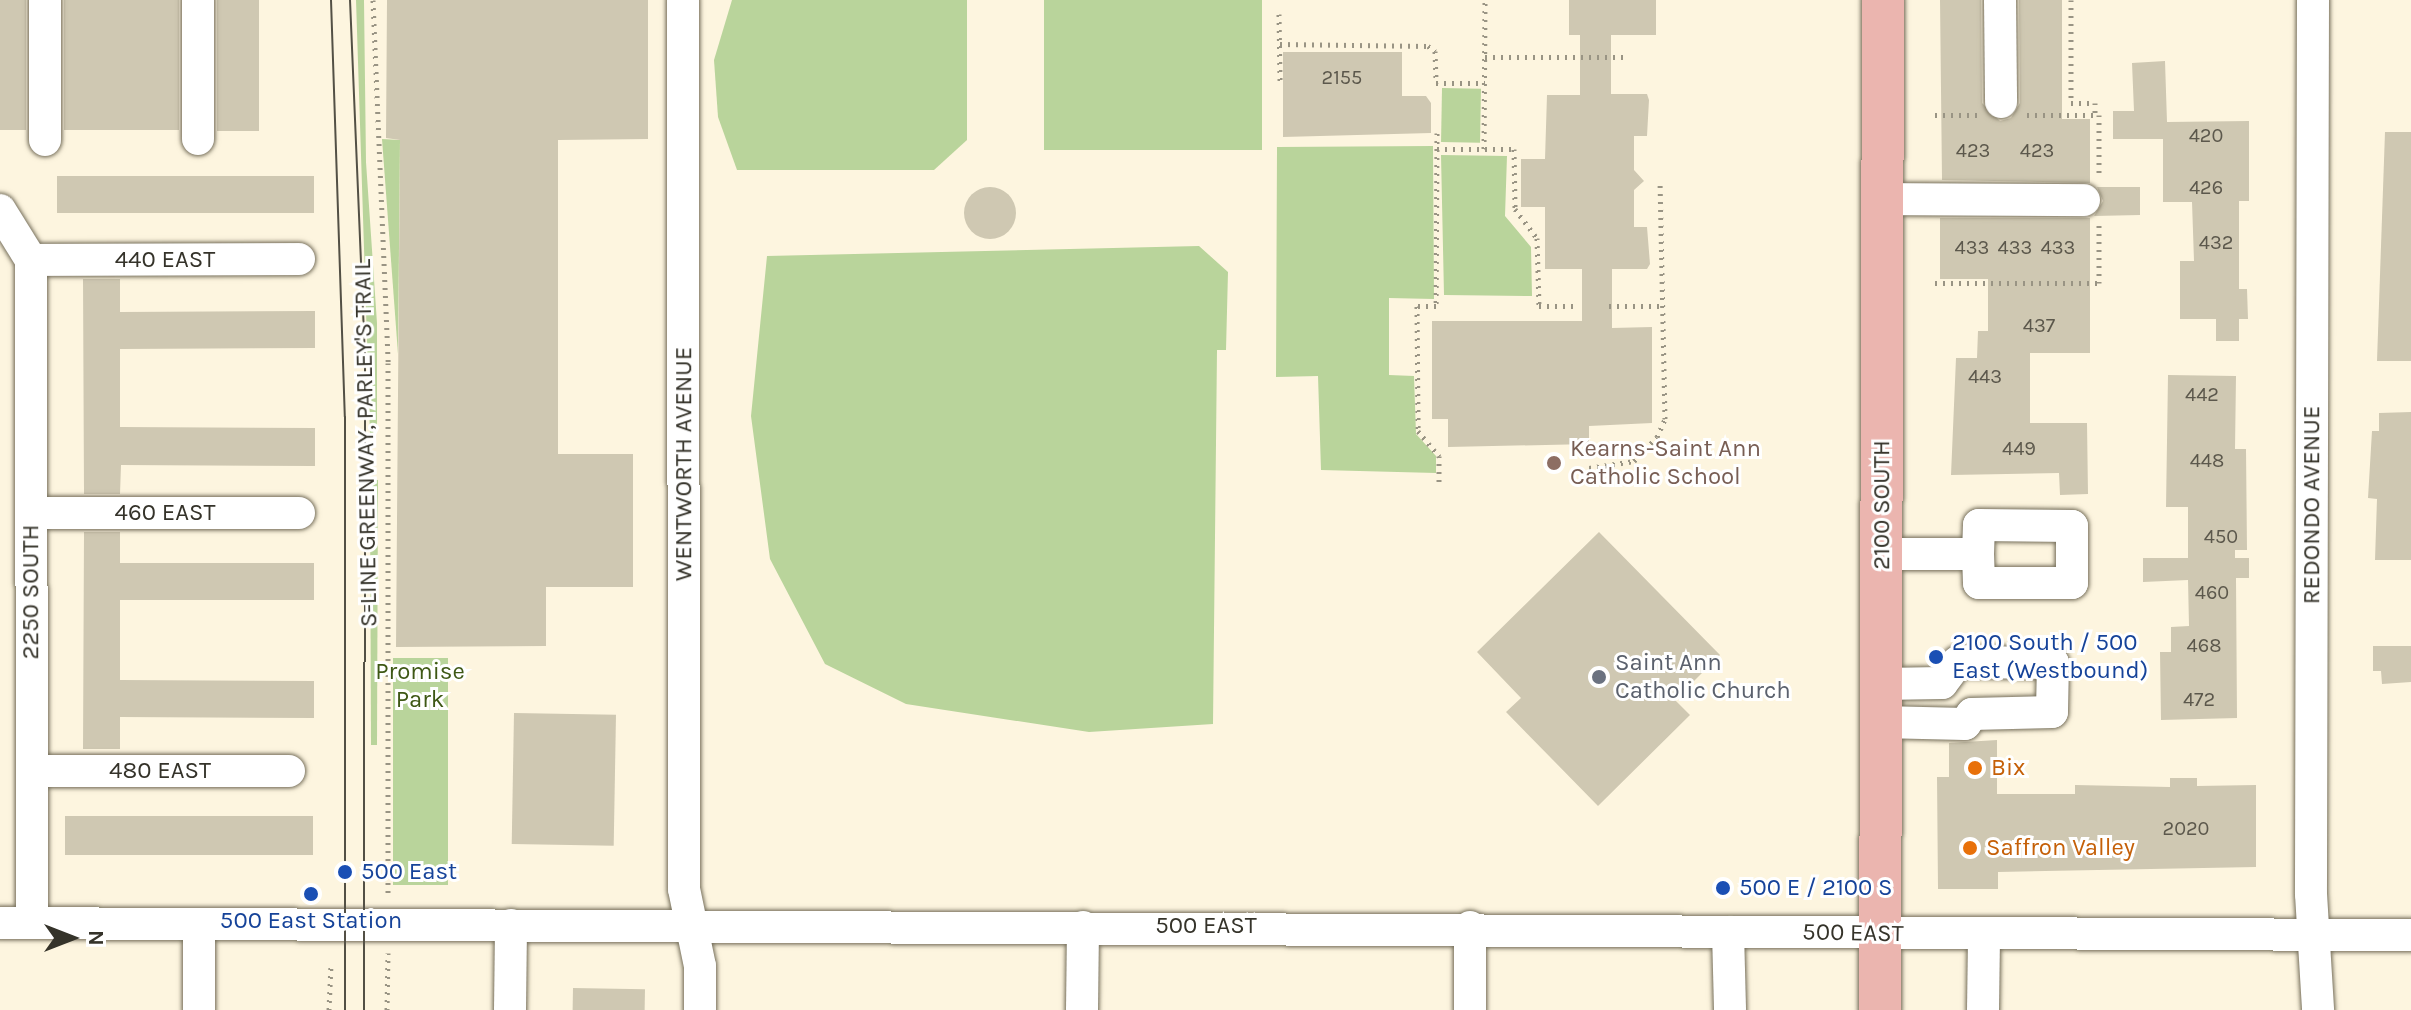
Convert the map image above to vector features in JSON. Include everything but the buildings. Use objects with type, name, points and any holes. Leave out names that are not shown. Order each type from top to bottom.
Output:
[{"type":"main road","name":"2100 SOUTH","points":[[1880,1010],[1883,0]]},
{"type":"street","points":[[45,0],[45,140]]},
{"type":"street","points":[[198,0],[198,139]]},
{"type":"street","name":"WENTWORTH AVENUE","points":[[683,0],[684,889],[692,927],[700,1010]]},
{"type":"street","points":[[2000,0],[2001,102]]},
{"type":"street","name":"REDONDO AVENUE","points":[[2313,0],[2311,894],[2316,935],[2318,1010]]},
{"type":"street","points":[[1883,199],[2084,200]]},
{"type":"street","points":[[0,210],[31,260]]},
{"type":"street","name":"440 EAST","points":[[31,260],[299,259]]},
{"type":"street","name":"2250 SOUTH","points":[[31,260],[32,923]]},
{"type":"street","name":"460 EAST","points":[[31,513],[299,513]]},
{"type":"street","points":[[1882,554],[1978,554]]},
{"type":"street","points":[[1958,662],[2053,663],[2052,712],[1972,714],[1965,724],[1881,703],[1942,683],[1958,662]]},
{"type":"street","name":"480 EAST","points":[[32,771],[289,771]]},
{"type":"street","name":"500 EAST","points":[[0,923],[1470,927],[1880,934],[2411,935]]},
{"type":"street","points":[[199,924],[199,1010]]},
{"type":"street","points":[[510,1010],[511,925]]},
{"type":"street","points":[[1082,1010],[1083,927]]},
{"type":"street","points":[[1470,927],[1470,1010]]},
{"type":"street","points":[[1728,932],[1730,1010]]},
{"type":"street","points":[[1983,1010],[1984,934]]},
{"type":"path","name":"S-LINE GREENWAY, PARLEY'S TRAIL","points":[[373,0],[388,363],[388,885]]},
{"type":"path","points":[[1484,149],[1485,0]]},
{"type":"path","points":[[2071,0],[2071,103],[2095,103],[2095,115]]},
{"type":"path","points":[[1279,14],[1280,81]]},
{"type":"path","points":[[1280,44],[1428,46],[1435,51],[1436,83],[1485,83]]},
{"type":"path","points":[[1485,57],[1627,57]]},
{"type":"path","points":[[1437,133],[1436,306],[1417,306],[1418,431],[1439,456],[1439,486]]},
{"type":"path","points":[[1437,149],[1514,149],[1515,209],[1537,238],[1539,306],[1579,306]]},
{"type":"path","points":[[1589,468],[1634,461],[1657,437],[1665,419],[1660,184]]},
{"type":"path","points":[[1609,306],[1662,306]]},
{"type":"path","points":[[387,1010],[388,951]]},
{"type":"path","points":[[329,1010],[331,964]]},
{"type":"green space","points":[[356,0],[364,0],[366,162],[377,323],[377,431],[370,434]]},
{"type":"green space","points":[[732,0],[967,0],[967,140],[934,170],[737,170],[718,117],[714,60]]},
{"type":"green space","points":[[1044,0],[1262,0],[1262,150],[1044,150]]},
{"type":"green space","points":[[1442,88],[1481,89],[1480,143],[1441,142]]},
{"type":"green space","points":[[382,139],[400,140],[398,354]]},
{"type":"green space","points":[[1433,146],[1434,299],[1389,298],[1389,375],[1414,376],[1416,434],[1436,456],[1436,473],[1321,470],[1318,376],[1276,377],[1277,147]]},
{"type":"green space","points":[[1441,155],[1507,156],[1505,216],[1531,247],[1532,296],[1444,295]]},
{"type":"green space","points":[[1199,246],[1228,272],[1226,350],[1217,350],[1213,724],[1089,732],[906,704],[825,664],[770,559],[751,416],[767,256]]},
{"type":"green space","points":[[370,479],[378,480],[377,745],[371,745]]},
{"type":"green space","name":"Promise Park","points":[[393,658],[448,658],[448,885],[393,885]]},
{"type":"tram line","points":[[331,0],[345,417],[345,1010]]},
{"type":"tram line","points":[[350,0],[365,357],[364,1010]]},
{"type":"place","name":"Kearns-Saint Ann Catholic School","points":[[1554,463]]},
{"type":"place","name":"2100 South / 500 East (Westbound)","points":[[1936,657]]},
{"type":"place","name":"Saint Ann Catholic Church","points":[[1599,677]]},
{"type":"place","name":"Bix","points":[[1975,768]]},
{"type":"place","name":"Saffron Valley","points":[[1970,848]]},
{"type":"place","name":"500 East","points":[[345,872]]},
{"type":"place","name":"500 E / 2100 S","points":[[1723,888]]},
{"type":"place","name":"500 East Station","points":[[311,894]]}]
